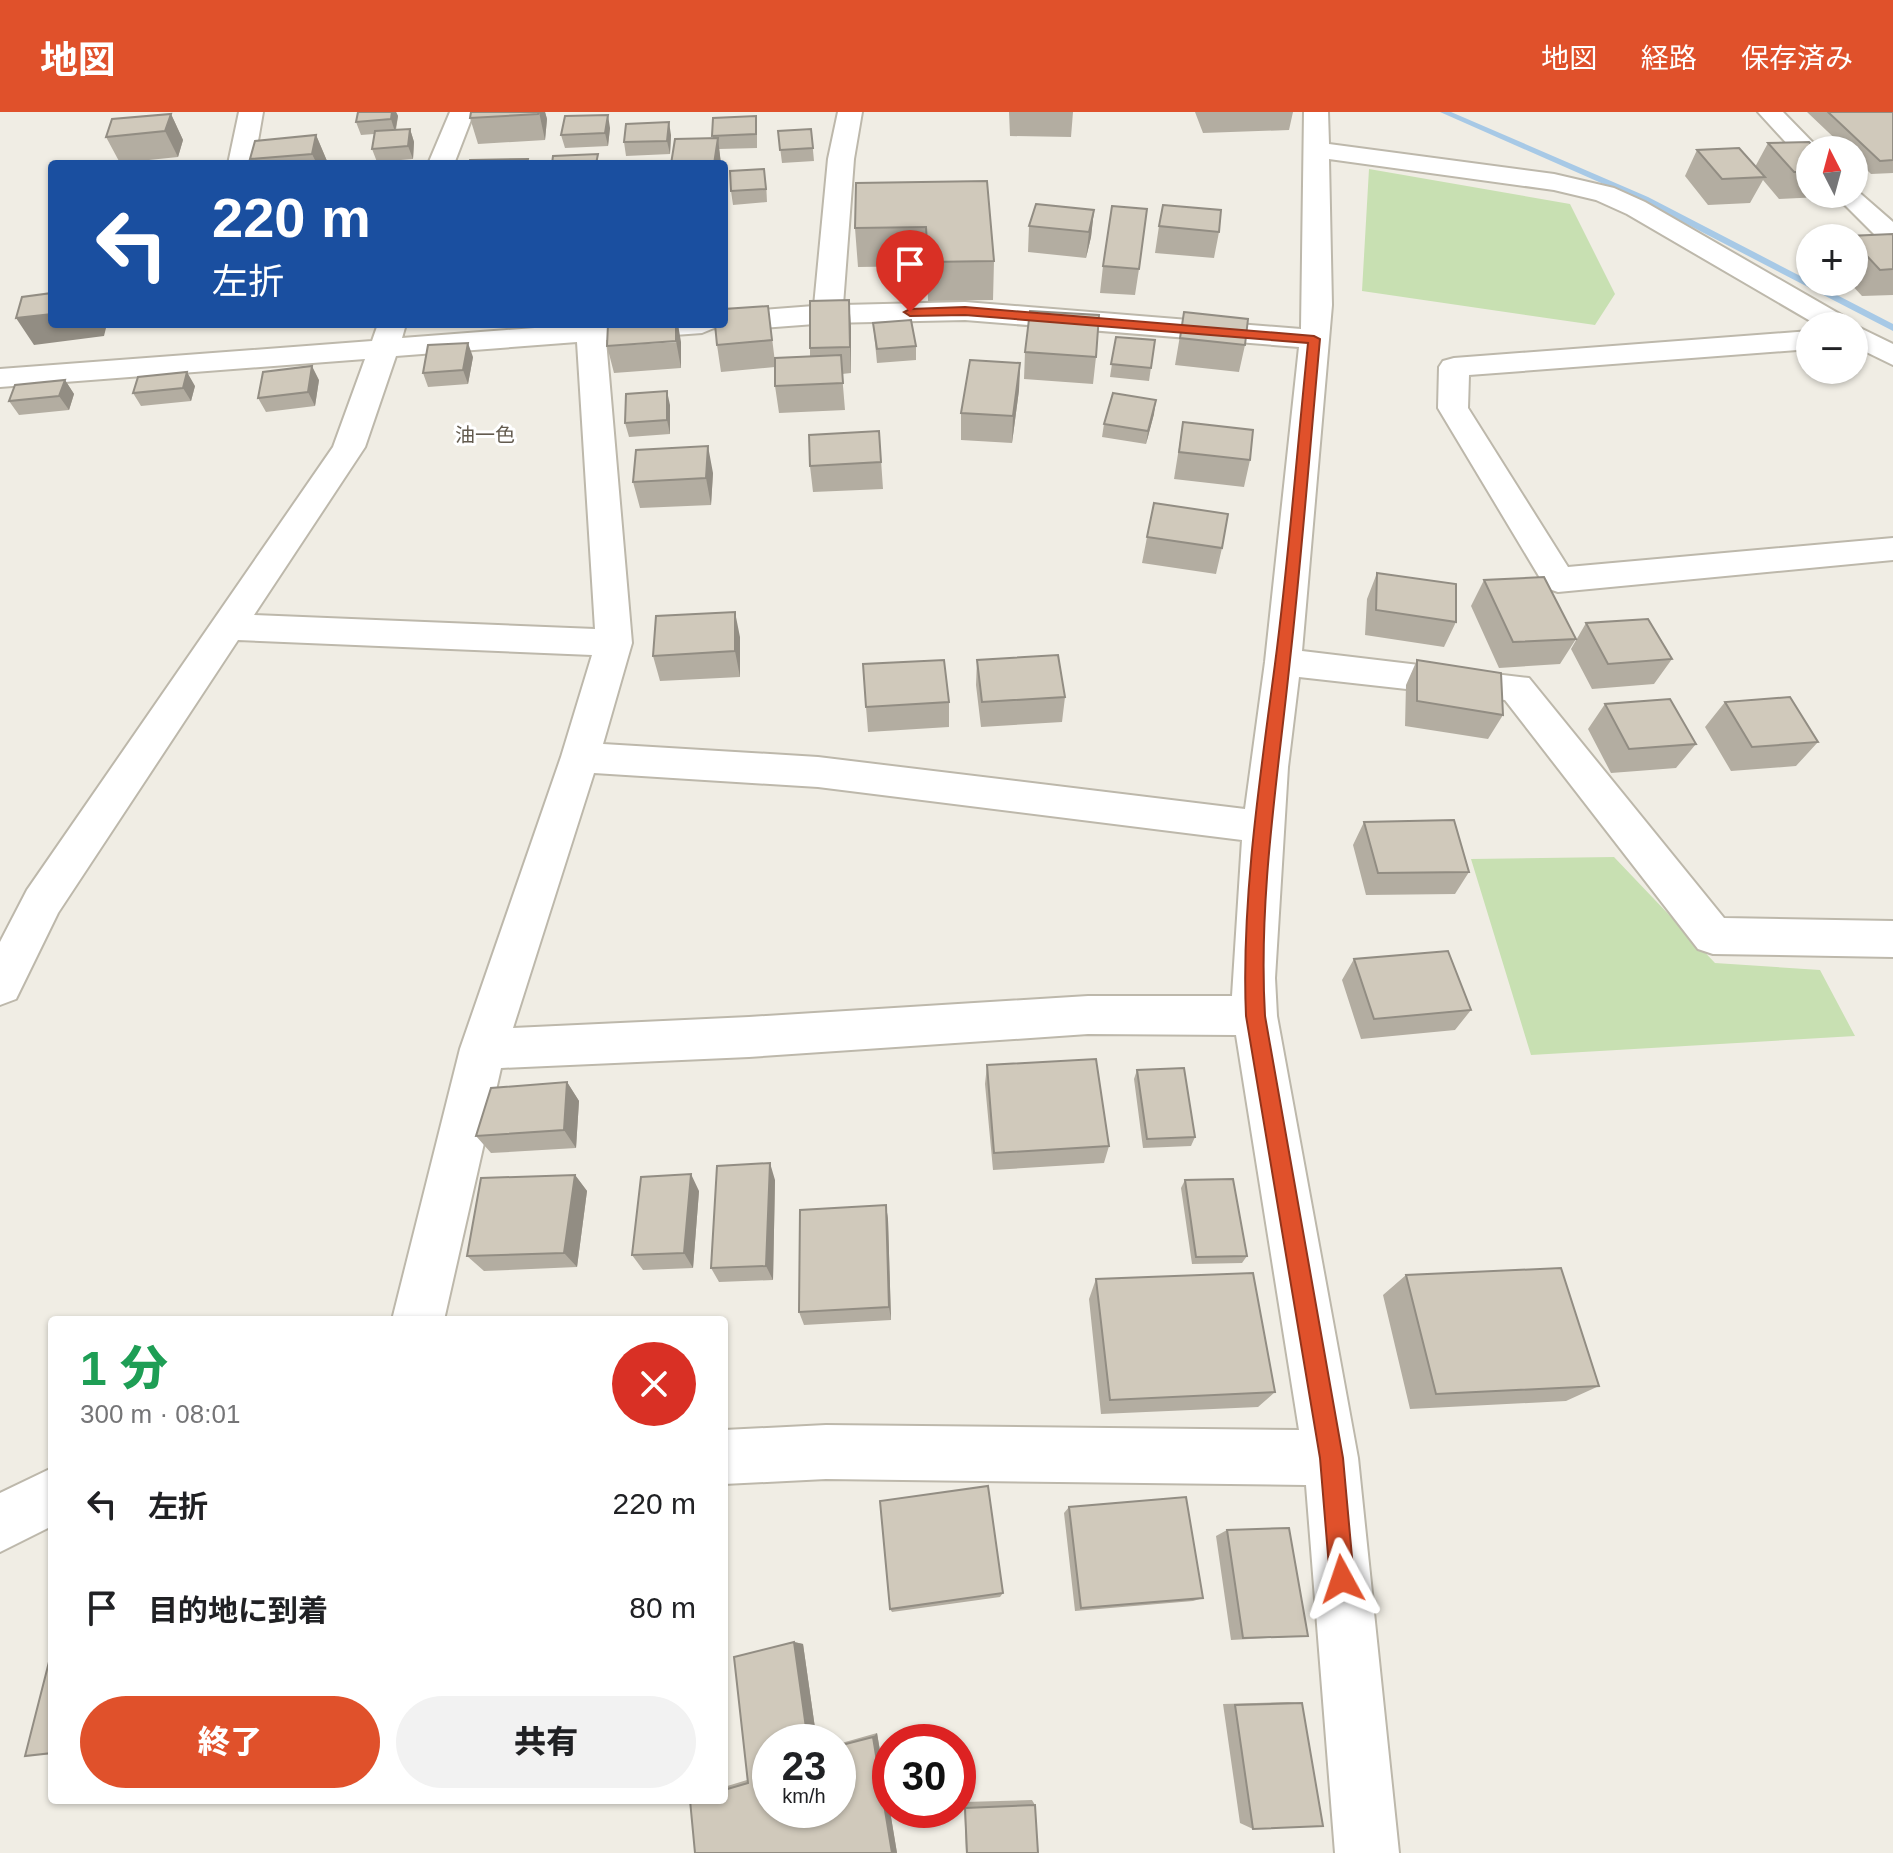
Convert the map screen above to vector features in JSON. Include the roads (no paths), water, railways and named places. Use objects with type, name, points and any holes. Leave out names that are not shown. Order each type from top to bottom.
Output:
[{"type":"street","points":[[242,160],[251,112]]},
{"type":"street","points":[[443,160],[462,112]]},
{"type":"street","points":[[828,314],[841,159],[850,112]]},
{"type":"street","points":[[1770,112],[1796,139]]},
{"type":"street","points":[[1367,1853],[1331,1458],[1255,1016],[1253,978],[1268,767],[1283,662],[1318,305],[1317,131],[1605,194],[1636,208],[1816,312]]},
{"type":"street","points":[[1862,208],[1893,237]]},
{"type":"street","points":[[728,322],[828,314],[965,311],[1314,339]]},
{"type":"street","points":[[0,378],[246,347],[390,336],[646,328]]},
{"type":"street","points":[[419,1316],[483,1049],[580,757],[614,643],[591,332]]},
{"type":"street","points":[[0,986],[42,902],[349,447],[390,336]]},
{"type":"street","points":[[1796,341],[1454,367],[1453,408],[1558,580],[1893,549]]},
{"type":"street","points":[[1868,342],[1893,356]]},
{"type":"street","points":[[230,627],[614,643]]},
{"type":"street","points":[[1283,662],[1516,688],[1713,936],[1893,939]]},
{"type":"street","points":[[580,757],[818,772],[1265,827]]},
{"type":"street","points":[[483,1049],[749,1037],[1088,1015],[1255,1016]]},
{"type":"street","points":[[728,1457],[826,1452],[1331,1458]]},
{"type":"street","points":[[0,1524],[48,1498]]},
{"type":"waterway","points":[[1444,112],[1645,199],[1893,328]]},
{"type":"district","name":"油一色","points":[[485,435]]}]
